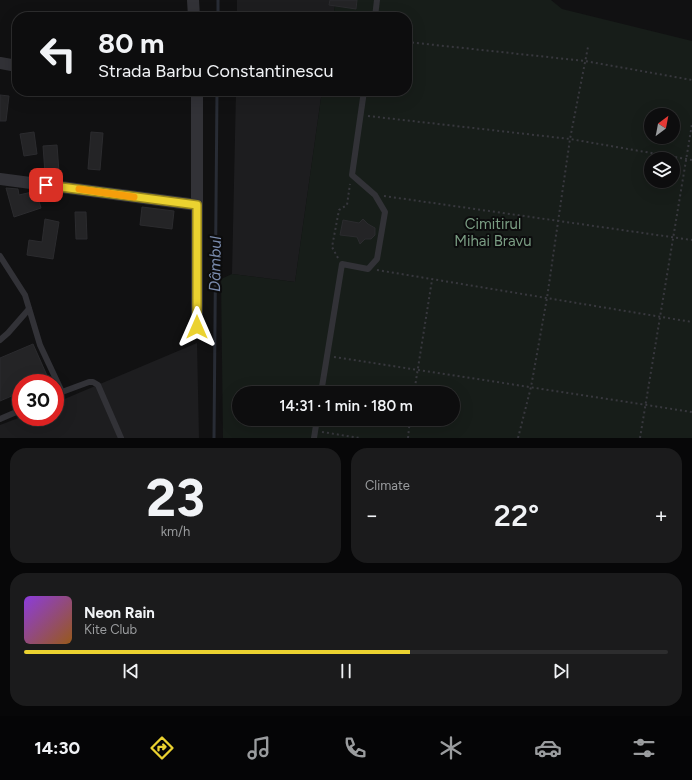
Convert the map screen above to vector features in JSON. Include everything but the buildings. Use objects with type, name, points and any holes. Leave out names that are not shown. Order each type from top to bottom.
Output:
[{"type":"street","points":[[193,0],[194,12]]},
{"type":"street","points":[[0,63],[12,65]]},
{"type":"street","points":[[197,96],[197,327]]},
{"type":"street","points":[[0,179],[197,205]]},
{"type":"lane","points":[[376,12],[377,0]]},
{"type":"lane","points":[[322,386],[342,264],[368,269],[377,258],[385,212],[375,195],[352,175],[363,96]]},
{"type":"lane","points":[[0,256],[25,295],[40,345],[54,374]]},
{"type":"lane","points":[[0,340],[29,309]]},
{"type":"lane","points":[[64,391],[89,382],[93,382],[98,385],[121,438]]},
{"type":"lane","points":[[0,419],[12,414]]},
{"type":"lane","points":[[314,438],[316,426]]},
{"type":"path","points":[[412,43],[585,61],[692,80]]},
{"type":"path","points":[[518,438],[531,387],[547,298],[570,139],[588,47]]},
{"type":"path","points":[[360,115],[570,139],[692,160]]},
{"type":"path","points":[[640,438],[692,124]]},
{"type":"path","points":[[342,264],[332,247],[339,210],[347,205],[352,175]]},
{"type":"path","points":[[375,195],[692,240]]},
{"type":"path","points":[[368,269],[692,322]]},
{"type":"path","points":[[415,386],[432,279]]},
{"type":"path","points":[[327,356],[692,412]]},
{"type":"path","points":[[408,438],[409,426]]},
{"type":"path","points":[[315,431],[360,438]]},
{"type":"shaded area","points":[[237,0],[336,0],[334,12],[237,12]]},
{"type":"shaded area","points":[[236,96],[321,96],[295,282],[232,274]]},
{"type":"shaded area","points":[[197,343],[199,438],[0,438],[0,425],[12,420],[12,426],[64,426],[64,399]]},
{"type":"green space","name":"Cimitirul Mihai Bravu","points":[[336,0],[551,0],[562,9],[692,41],[692,438],[223,438],[221,279],[232,274],[295,282],[321,96],[412,96],[412,12],[334,12]]},
{"type":"waterway","name":"Dâmbul","points":[[218,0],[218,12]]},
{"type":"waterway","name":"Dâmbul","points":[[214,438],[217,96]]},
{"type":"slow traffic","points":[[79,189],[134,197]]},
{"type":"route","points":[[46,185],[197,205],[197,327]]}]
